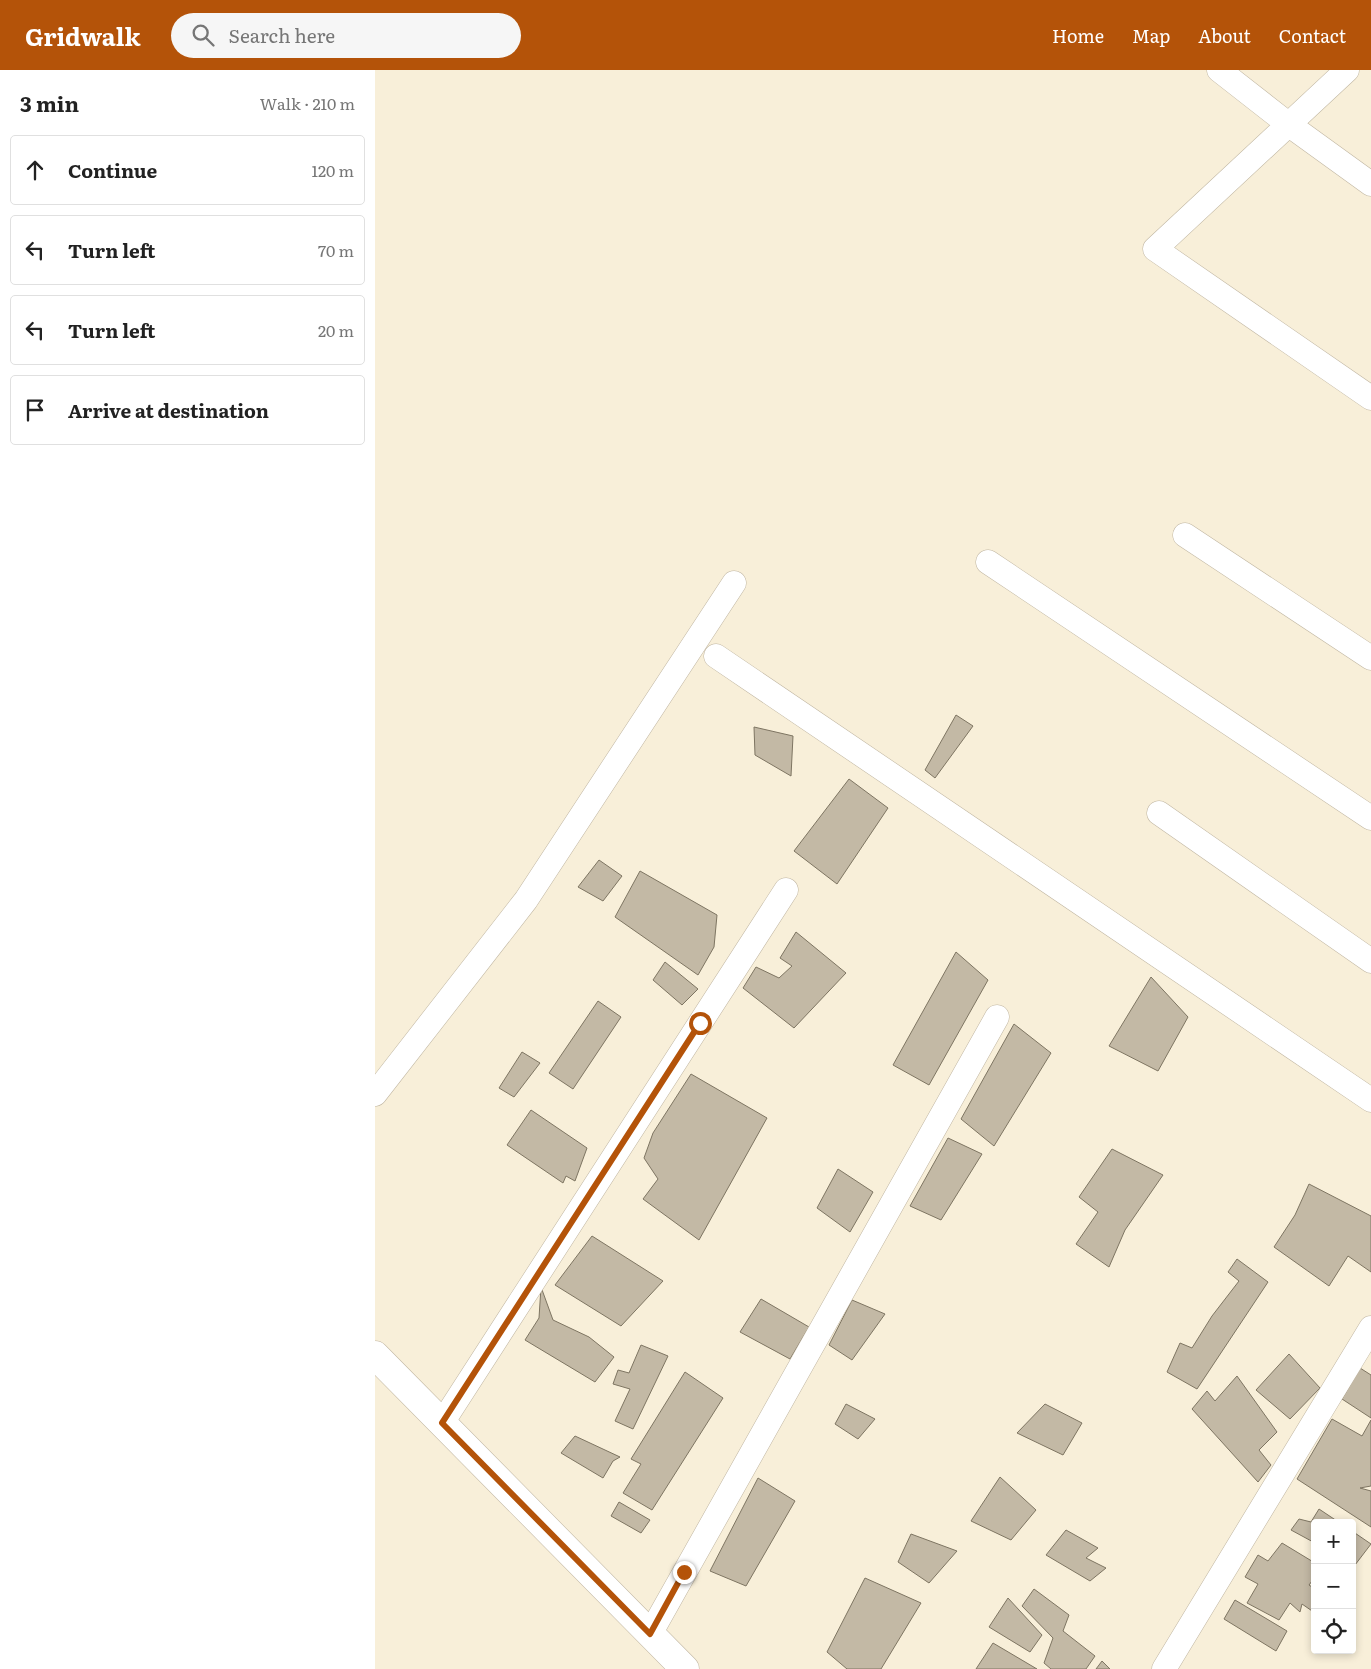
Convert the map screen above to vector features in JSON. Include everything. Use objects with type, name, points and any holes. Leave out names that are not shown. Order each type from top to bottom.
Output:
[{"type":"main road","points":[[375,1355],[685,1669]]},
{"type":"street","points":[[1219,70],[1288,124],[1371,184]]},
{"type":"street","points":[[1347,70],[1155,249],[1371,398]]},
{"type":"street","points":[[1185,536],[1371,658]]},
{"type":"street","points":[[988,562],[1371,818]]},
{"type":"street","points":[[375,1094],[526,900],[733,583]]},
{"type":"street","points":[[716,656],[1371,1100]]},
{"type":"street","points":[[1159,813],[1371,961]]},
{"type":"street","points":[[442,1423],[786,890]]},
{"type":"street","points":[[650,1634],[997,1017]]},
{"type":"street","points":[[1164,1669],[1371,1328]]},
{"type":"building","points":[[956,715],[973,726],[935,778],[925,770]]},
{"type":"building","points":[[754,727],[793,736],[791,776],[755,755]]},
{"type":"building","points":[[849,779],[888,808],[837,884],[794,851]]},
{"type":"building","points":[[599,860],[622,876],[603,901],[578,887]]},
{"type":"building","points":[[640,871],[717,915],[714,947],[698,975],[615,917]]},
{"type":"building","points":[[796,932],[846,973],[794,1028],[743,988],[756,967],[779,978],[792,966],[780,958]]},
{"type":"building","points":[[956,952],[988,980],[929,1085],[893,1065]]},
{"type":"building","points":[[665,962],[698,989],[682,1005],[653,980]]},
{"type":"building","points":[[1151,977],[1188,1017],[1158,1071],[1109,1046]]},
{"type":"building","points":[[598,1001],[621,1017],[573,1089],[549,1073]]},
{"type":"building","points":[[1014,1024],[1051,1053],[994,1146],[961,1119]]},
{"type":"building","points":[[522,1052],[540,1063],[514,1097],[499,1088]]},
{"type":"building","points":[[691,1074],[767,1118],[699,1240],[643,1199],[658,1179],[644,1158],[653,1133]]},
{"type":"building","points":[[531,1110],[587,1148],[575,1181],[566,1176],[563,1183],[507,1145]]},
{"type":"building","points":[[948,1138],[982,1154],[941,1220],[910,1206]]},
{"type":"building","points":[[1112,1149],[1163,1175],[1125,1230],[1109,1267],[1076,1244],[1098,1212],[1079,1197]]},
{"type":"building","points":[[838,1169],[873,1192],[850,1232],[817,1208]]},
{"type":"building","points":[[1309,1184],[1371,1216],[1371,1272],[1348,1256],[1329,1286],[1274,1247],[1295,1215]]},
{"type":"building","points":[[592,1236],[663,1281],[621,1326],[555,1285]]},
{"type":"building","points":[[1237,1259],[1268,1282],[1197,1389],[1167,1372],[1180,1343],[1192,1348],[1212,1316],[1239,1281],[1228,1272]]},
{"type":"building","points":[[541,1287],[553,1320],[589,1337],[614,1357],[595,1382],[525,1340],[539,1318]]},
{"type":"building","points":[[761,1299],[809,1327],[790,1359],[740,1332]]},
{"type":"building","points":[[852,1300],[885,1314],[852,1360],[829,1345]]},
{"type":"building","points":[[641,1345],[668,1356],[633,1429],[615,1421],[630,1389],[613,1384],[618,1370],[629,1373]]},
{"type":"building","points":[[1289,1354],[1320,1388],[1290,1419],[1256,1390]]},
{"type":"building","points":[[1360,1368],[1371,1375],[1371,1418],[1342,1399]]},
{"type":"building","points":[[685,1372],[723,1398],[652,1510],[623,1493],[641,1464],[631,1459]]},
{"type":"building","points":[[1237,1376],[1277,1432],[1259,1450],[1271,1465],[1258,1482],[1192,1409],[1207,1391],[1215,1401]]},
{"type":"building","points":[[846,1404],[875,1419],[858,1439],[835,1424]]},
{"type":"building","points":[[1045,1404],[1082,1423],[1063,1455],[1017,1433]]},
{"type":"building","points":[[1332,1419],[1362,1436],[1371,1420],[1371,1486],[1360,1488],[1371,1491],[1371,1527],[1297,1479]]},
{"type":"building","points":[[575,1436],[620,1457],[613,1461],[603,1478],[561,1453]]},
{"type":"building","points":[[1000,1477],[1036,1510],[1011,1540],[971,1521]]},
{"type":"building","points":[[758,1478],[795,1501],[746,1586],[710,1571]]},
{"type":"building","points":[[619,1502],[650,1520],[641,1533],[611,1516]]},
{"type":"building","points":[[1319,1509],[1334,1519],[1313,1519]]},
{"type":"building","points":[[1299,1519],[1311,1522],[1311,1541],[1291,1530]]},
{"type":"building","points":[[1066,1530],[1098,1548],[1086,1558],[1106,1568],[1090,1581],[1046,1555]]},
{"type":"building","points":[[911,1534],[957,1551],[929,1583],[898,1562]]},
{"type":"building","points":[[1356,1534],[1371,1544],[1356,1564]]},
{"type":"building","points":[[1282,1543],[1311,1561],[1311,1582],[1309,1585],[1311,1586],[1311,1610],[1302,1604],[1300,1612],[1290,1603],[1279,1620],[1247,1603],[1258,1584],[1245,1577],[1258,1555],[1268,1561]]},
{"type":"building","points":[[865,1578],[921,1603],[881,1669],[847,1669],[827,1652]]},
{"type":"building","points":[[1034,1589],[1069,1615],[1063,1631],[1095,1656],[1086,1669],[1051,1669],[1044,1663],[1053,1638],[1022,1606]]},
{"type":"building","points":[[1008,1598],[1042,1635],[1030,1652],[989,1627]]},
{"type":"building","points":[[1235,1600],[1287,1631],[1276,1651],[1224,1619]]},
{"type":"building","points":[[993,1643],[1037,1669],[976,1669]]},
{"type":"building","points":[[1102,1661],[1110,1669],[1096,1669]]},
{"type":"route","points":[[684,1572],[650,1634],[442,1423],[700,1023]]}]
